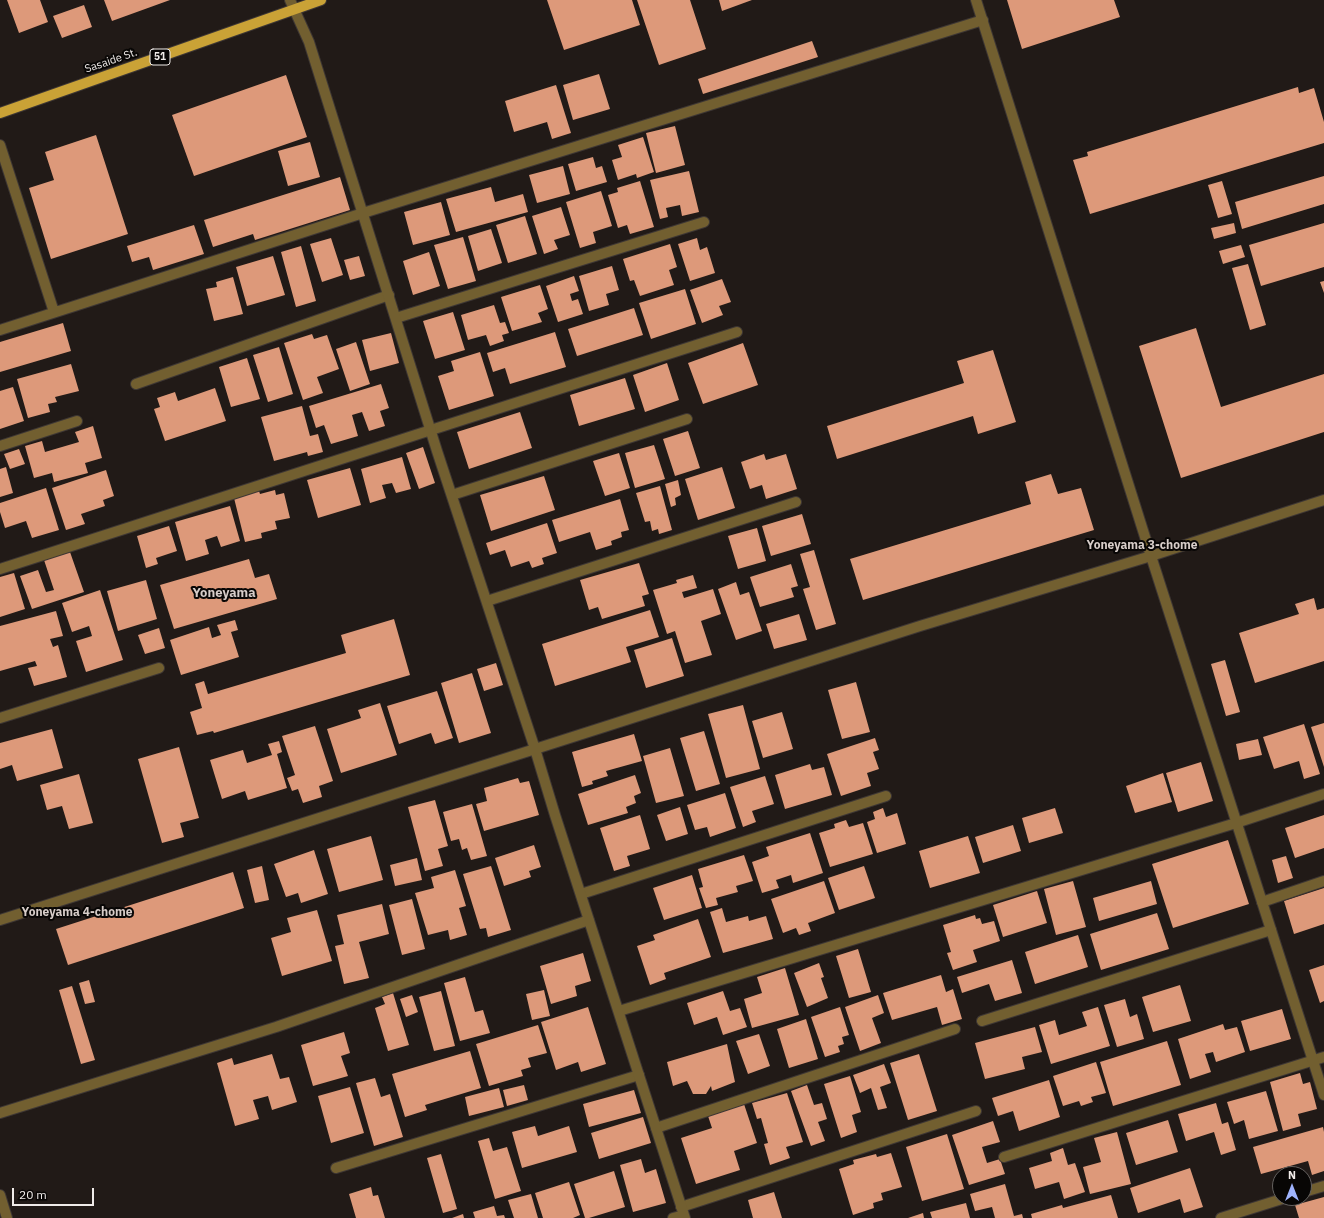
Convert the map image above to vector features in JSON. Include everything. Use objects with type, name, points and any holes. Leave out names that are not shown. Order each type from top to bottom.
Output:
[{"type":"main road","name":"Sasaide St.","points":[[0,113],[292,5],[321,0]]},
{"type":"street","points":[[976,0],[1151,556],[1324,1095]]},
{"type":"street","points":[[292,5],[309,42],[431,430],[535,749],[683,1213]]},
{"type":"street","points":[[0,330],[363,212],[983,20]]},
{"type":"street","points":[[0,146],[54,312]]},
{"type":"street","points":[[396,318],[704,222]]},
{"type":"street","points":[[136,384],[388,295]]},
{"type":"street","points":[[0,569],[737,332]]},
{"type":"street","points":[[452,495],[687,419]]},
{"type":"street","points":[[0,446],[77,421]]},
{"type":"street","points":[[0,920],[920,626],[1151,556],[1324,500]]},
{"type":"street","points":[[487,601],[796,502]]},
{"type":"street","points":[[0,718],[159,668]]},
{"type":"street","points":[[619,1011],[1236,823],[1324,794]]},
{"type":"street","points":[[581,894],[886,796]]},
{"type":"street","points":[[1262,902],[1324,881]]},
{"type":"street","points":[[0,1113],[276,1027],[589,920]]},
{"type":"street","points":[[982,1021],[1271,930]]},
{"type":"street","points":[[656,1128],[955,1029]]},
{"type":"street","points":[[1004,1157],[1324,1057]]},
{"type":"street","points":[[336,1168],[639,1075]]},
{"type":"street","points":[[673,1218],[683,1213],[976,1111]]},
{"type":"street","points":[[1312,1190],[1324,1186]]},
{"type":"street","points":[[0,1195],[7,1218]]},
{"type":"street","points":[[1221,1218],[1272,1202]]},
{"type":"building","points":[[7,0],[40,0],[48,22],[19,33]]},
{"type":"building","points":[[104,0],[170,0],[112,21]]},
{"type":"building","points":[[547,0],[632,0],[640,25],[564,50]]},
{"type":"building","points":[[637,0],[690,0],[706,49],[659,65]]},
{"type":"building","points":[[719,0],[752,0],[722,11]]},
{"type":"building","points":[[1007,0],[1114,0],[1120,17],[1022,49]]},
{"type":"building","points":[[84,5],[92,27],[62,38],[53,16]]},
{"type":"building","points":[[812,41],[818,57],[703,94],[698,79]]},
{"type":"building","points":[[599,74],[610,109],[573,120],[563,85]]},
{"type":"building","points":[[286,75],[307,137],[194,176],[172,115]]},
{"type":"building","points":[[556,85],[571,133],[552,139],[547,122],[514,132],[505,101]]},
{"type":"building","points":[[1298,87],[1299,93],[1314,88],[1324,122],[1324,143],[1090,214],[1073,160],[1088,156],[1087,152]]},
{"type":"building","points":[[675,126],[685,165],[656,173],[646,133]]},
{"type":"building","points":[[96,135],[128,234],[51,259],[29,188],[54,180],[45,152]]},
{"type":"building","points":[[643,137],[654,172],[637,178],[636,174],[618,180],[612,160],[622,157],[618,145]]},
{"type":"building","points":[[310,142],[320,177],[288,186],[278,151]]},
{"type":"building","points":[[593,157],[596,168],[602,166],[607,182],[576,191],[568,164]]},
{"type":"building","points":[[563,166],[570,194],[537,203],[529,175]]},
{"type":"building","points":[[689,171],[699,212],[682,216],[680,205],[666,208],[668,217],[660,219],[650,180]]},
{"type":"building","points":[[1324,176],[1324,204],[1242,229],[1235,202]]},
{"type":"building","points":[[340,177],[350,210],[255,240],[253,234],[213,247],[204,220]]},
{"type":"building","points":[[640,181],[654,227],[630,234],[627,225],[618,228],[608,195],[618,192],[617,188]]},
{"type":"building","points":[[1222,181],[1232,214],[1218,218],[1208,185]]},
{"type":"building","points":[[491,187],[495,202],[523,194],[528,212],[456,232],[446,199]]},
{"type":"building","points":[[601,191],[612,226],[593,232],[596,243],[580,248],[566,202]]},
{"type":"building","points":[[441,202],[450,235],[413,245],[404,212]]},
{"type":"building","points":[[561,207],[570,235],[554,240],[558,249],[544,254],[532,216]]},
{"type":"building","points":[[525,216],[537,254],[508,263],[496,225]]},
{"type":"building","points":[[1234,223],[1236,233],[1214,239],[1211,228]]},
{"type":"building","points":[[1324,223],[1324,267],[1261,286],[1249,245]]},
{"type":"building","points":[[194,225],[204,254],[153,270],[149,257],[132,262],[127,246]]},
{"type":"building","points":[[491,229],[502,263],[478,271],[468,236]]},
{"type":"building","points":[[463,237],[476,281],[448,289],[434,245]]},
{"type":"building","points":[[331,238],[343,275],[322,282],[310,244]]},
{"type":"building","points":[[697,238],[700,250],[707,247],[715,273],[690,281],[678,244]]},
{"type":"building","points":[[670,244],[677,267],[669,270],[674,285],[640,296],[634,280],[630,281],[623,259]]},
{"type":"building","points":[[1241,245],[1245,257],[1223,264],[1219,251]]},
{"type":"building","points":[[301,246],[316,301],[296,307],[281,252]]},
{"type":"building","points":[[429,252],[440,286],[413,295],[403,261]]},
{"type":"building","points":[[273,256],[285,295],[247,306],[236,267]]},
{"type":"building","points":[[359,256],[365,276],[350,280],[344,260]]},
{"type":"building","points":[[1248,264],[1266,325],[1250,330],[1232,268]]},
{"type":"building","points":[[612,266],[619,290],[606,294],[609,305],[589,311],[579,276]]},
{"type":"building","points":[[574,276],[579,291],[570,294],[572,301],[578,299],[583,314],[558,322],[546,286]]},
{"type":"building","points":[[233,277],[243,314],[214,321],[206,289],[217,287],[216,282]]},
{"type":"building","points":[[722,279],[731,302],[719,306],[723,315],[702,323],[690,290]]},
{"type":"building","points":[[1324,281],[1324,293],[1320,282]]},
{"type":"building","points":[[540,285],[548,309],[538,313],[542,322],[512,331],[501,297]]},
{"type":"building","points":[[685,289],[696,324],[651,339],[639,303]]},
{"type":"building","points":[[494,305],[500,323],[505,322],[509,333],[502,335],[504,341],[490,346],[486,335],[468,340],[461,315]]},
{"type":"building","points":[[634,308],[643,335],[577,356],[568,329]]},
{"type":"building","points":[[453,312],[465,350],[435,359],[423,321]]},
{"type":"building","points":[[63,323],[71,351],[0,372],[0,342]]},
{"type":"building","points":[[1196,328],[1221,407],[1324,374],[1324,432],[1181,478],[1139,346]]},
{"type":"building","points":[[555,332],[566,367],[510,384],[505,368],[493,372],[487,353]]},
{"type":"building","points":[[391,333],[399,363],[370,371],[362,340]]},
{"type":"building","points":[[312,334],[314,339],[327,335],[339,369],[317,377],[323,393],[303,400],[284,343]]},
{"type":"building","points":[[356,342],[370,384],[350,391],[336,349]]},
{"type":"building","points":[[743,343],[758,385],[703,404],[688,363]]},
{"type":"building","points":[[279,347],[293,394],[268,402],[253,355]]},
{"type":"building","points":[[993,350],[1016,422],[978,434],[973,416],[837,459],[827,426],[964,383],[957,361]]},
{"type":"building","points":[[480,352],[494,396],[449,410],[438,376],[454,371],[451,361]]},
{"type":"building","points":[[247,358],[260,399],[231,407],[219,367]]},
{"type":"building","points":[[667,363],[679,400],[645,412],[633,375]]},
{"type":"building","points":[[71,364],[79,391],[55,397],[57,402],[48,404],[50,412],[28,418],[17,379]]},
{"type":"building","points":[[625,378],[635,409],[579,426],[570,395]]},
{"type":"building","points":[[381,384],[389,408],[380,411],[385,426],[369,431],[362,412],[352,415],[358,436],[331,444],[324,425],[316,428],[309,406]]},
{"type":"building","points":[[13,387],[24,421],[0,429],[0,391]]},
{"type":"building","points":[[215,388],[226,421],[165,441],[154,409],[160,407],[157,398],[175,392],[178,401]]},
{"type":"building","points":[[302,406],[310,436],[318,434],[323,452],[308,456],[307,452],[274,461],[261,417]]},
{"type":"building","points":[[520,412],[532,448],[469,469],[457,432]]},
{"type":"building","points":[[93,426],[102,458],[85,463],[88,473],[54,482],[52,473],[34,478],[25,446],[42,441],[45,452],[79,442],[75,432]]},
{"type":"building","points":[[688,431],[700,468],[675,476],[663,439]]},
{"type":"building","points":[[654,445],[665,479],[635,488],[625,453]]},
{"type":"building","points":[[423,447],[435,483],[419,489],[406,453]]},
{"type":"building","points":[[19,449],[25,464],[10,469],[4,454]]},
{"type":"building","points":[[619,453],[630,488],[605,496],[593,461]]},
{"type":"building","points":[[764,454],[766,460],[786,454],[797,489],[766,499],[762,485],[750,489],[741,462]]},
{"type":"building","points":[[402,457],[411,489],[396,493],[392,483],[382,485],[386,498],[370,503],[361,469]]},
{"type":"building","points":[[6,467],[13,493],[0,497],[0,469]]},
{"type":"building","points":[[722,467],[735,508],[698,520],[685,479]]},
{"type":"building","points":[[350,468],[361,505],[318,518],[307,480]]},
{"type":"building","points":[[106,470],[114,496],[103,500],[105,506],[81,514],[85,524],[66,530],[52,488]]},
{"type":"building","points":[[1051,474],[1058,494],[1081,488],[1094,530],[863,600],[850,559],[1031,504],[1025,482]]},
{"type":"building","points":[[544,476],[555,510],[491,531],[480,495]]},
{"type":"building","points":[[678,480],[681,495],[675,498],[676,505],[671,507],[665,484]]},
{"type":"building","points":[[660,486],[672,530],[659,534],[658,529],[652,531],[650,521],[645,522],[636,493]]},
{"type":"building","points":[[46,488],[59,530],[32,538],[26,521],[5,528],[0,512],[0,503]]},
{"type":"building","points":[[275,490],[276,495],[284,493],[290,518],[275,521],[277,529],[261,533],[262,538],[245,542],[234,498],[259,491],[260,494]]},
{"type":"building","points":[[620,499],[629,530],[621,532],[622,537],[611,541],[612,545],[596,550],[590,532],[559,542],[552,520]]},
{"type":"building","points":[[230,506],[240,541],[221,547],[217,536],[205,540],[209,554],[186,561],[175,522]]},
{"type":"building","points":[[802,514],[811,544],[771,556],[762,526]]},
{"type":"building","points":[[547,523],[557,553],[542,558],[544,564],[532,568],[529,561],[511,567],[505,550],[490,555],[486,543]]},
{"type":"building","points":[[169,526],[177,551],[156,558],[158,564],[146,568],[137,536]]},
{"type":"building","points":[[757,528],[766,561],[738,569],[728,536]]},
{"type":"building","points":[[814,550],[836,624],[816,630],[803,589],[810,587],[800,554]]},
{"type":"building","points":[[70,552],[84,592],[32,609],[20,576],[38,570],[46,592],[54,590],[44,560]]},
{"type":"building","points":[[249,559],[255,578],[269,574],[277,599],[174,629],[160,585]]},
{"type":"building","points":[[639,563],[649,594],[642,596],[645,606],[602,619],[598,607],[589,610],[580,580]]},
{"type":"building","points":[[791,564],[798,586],[791,588],[794,597],[760,607],[750,577]]},
{"type":"building","points":[[14,573],[25,609],[0,617],[0,577]]},
{"type":"building","points":[[693,575],[697,588],[682,592],[684,598],[713,589],[721,614],[701,621],[712,655],[685,663],[675,631],[667,634],[653,590],[677,583],[676,580]]},
{"type":"building","points":[[146,580],[157,619],[118,631],[107,591]]},
{"type":"building","points":[[736,582],[740,595],[749,592],[762,631],[736,640],[718,589]]},
{"type":"building","points":[[100,590],[123,660],[86,672],[76,641],[92,636],[89,626],[72,632],[62,603]]},
{"type":"building","points":[[1314,598],[1317,610],[1324,608],[1324,661],[1255,683],[1239,633],[1299,614],[1295,604]]},
{"type":"building","points":[[650,610],[659,637],[626,647],[631,662],[555,686],[542,644]]},
{"type":"building","points":[[56,611],[63,636],[50,639],[53,647],[58,645],[67,677],[34,686],[28,668],[37,666],[35,661],[0,671],[0,626]]},
{"type":"building","points":[[799,614],[807,640],[774,649],[766,624]]},
{"type":"building","points":[[394,619],[410,675],[214,733],[213,731],[197,735],[190,712],[202,708],[195,684],[204,681],[208,694],[346,653],[341,635]]},
{"type":"building","points":[[235,620],[238,630],[231,632],[239,657],[181,675],[170,640],[209,627],[212,638],[221,635],[217,625]]},
{"type":"building","points":[[159,628],[165,648],[145,654],[138,635]]},
{"type":"building","points":[[672,638],[684,676],[646,688],[634,650]]},
{"type":"building","points":[[1225,660],[1240,712],[1226,716],[1211,664]]},
{"type":"building","points":[[496,663],[503,685],[484,691],[477,669]]},
{"type":"building","points":[[472,673],[491,733],[459,743],[441,683]]},
{"type":"building","points":[[856,682],[870,732],[842,739],[828,690]]},
{"type":"building","points":[[437,691],[453,738],[435,744],[431,733],[399,744],[387,706]]},
{"type":"building","points":[[380,703],[397,755],[341,773],[327,729],[361,718],[358,710]]},
{"type":"building","points":[[743,705],[760,769],[726,778],[708,714]]},
{"type":"building","points":[[782,712],[793,749],[763,758],[752,721]]},
{"type":"building","points":[[1324,723],[1324,767],[1311,727]]},
{"type":"building","points":[[1304,724],[1320,774],[1304,779],[1299,761],[1274,769],[1263,737]]},
{"type":"building","points":[[315,726],[333,781],[319,786],[322,797],[303,803],[298,789],[292,791],[287,778],[295,775],[282,736]]},
{"type":"building","points":[[52,729],[63,768],[17,781],[12,765],[0,769],[0,743]]},
{"type":"building","points":[[704,731],[720,784],[696,791],[680,738]]},
{"type":"building","points":[[634,734],[642,761],[606,771],[608,776],[592,781],[593,784],[582,787],[572,752]]},
{"type":"building","points":[[875,738],[879,750],[873,752],[879,769],[867,773],[871,786],[841,796],[827,754]]},
{"type":"building","points":[[1258,739],[1262,755],[1239,760],[1236,744]]},
{"type":"building","points":[[279,741],[282,752],[277,754],[287,788],[248,800],[245,791],[222,799],[210,760],[243,750],[247,763],[272,755],[268,744]]},
{"type":"building","points":[[179,747],[199,818],[180,823],[184,837],[162,843],[138,759]]},
{"type":"building","points":[[670,748],[684,796],[656,803],[643,756]]},
{"type":"building","points":[[1201,762],[1213,801],[1178,812],[1166,773]]},
{"type":"building","points":[[810,764],[812,770],[824,767],[832,795],[785,809],[775,775]]},
{"type":"building","points":[[1163,773],[1172,802],[1135,813],[1126,786]]},
{"type":"building","points":[[79,774],[93,823],[69,829],[62,806],[47,810],[40,785]]},
{"type":"building","points":[[635,775],[641,793],[634,796],[636,803],[626,807],[628,813],[588,825],[578,794]]},
{"type":"building","points":[[765,776],[774,804],[752,811],[756,822],[743,827],[730,787]]},
{"type":"building","points":[[518,778],[520,783],[529,781],[539,815],[484,831],[476,804],[487,801],[484,788]]},
{"type":"building","points":[[725,793],[736,828],[710,837],[707,827],[695,830],[687,805]]},
{"type":"building","points":[[435,800],[448,846],[438,849],[443,866],[425,871],[408,807]]},
{"type":"building","points":[[472,804],[487,856],[471,860],[467,848],[462,850],[459,839],[451,841],[443,812]]},
{"type":"building","points":[[680,807],[688,834],[666,841],[657,815]]},
{"type":"building","points":[[883,808],[886,817],[897,813],[906,844],[877,853],[867,822],[875,819],[873,812]]},
{"type":"building","points":[[1055,808],[1063,833],[1029,843],[1022,818]]},
{"type":"building","points":[[640,815],[650,849],[627,856],[630,866],[614,871],[600,828]]},
{"type":"building","points":[[1324,815],[1324,848],[1295,858],[1285,828]]},
{"type":"building","points":[[846,820],[849,827],[863,823],[873,854],[830,867],[819,833],[835,828],[834,824]]},
{"type":"building","points":[[1013,825],[1021,851],[983,863],[975,837]]},
{"type":"building","points":[[810,833],[823,873],[793,883],[791,875],[776,880],[779,888],[762,893],[752,862],[769,856],[766,847]]},
{"type":"building","points":[[371,836],[383,880],[339,892],[327,849]]},
{"type":"building","points":[[968,836],[980,873],[930,888],[919,851]]},
{"type":"building","points":[[1228,840],[1249,904],[1173,928],[1152,864]]},
{"type":"building","points":[[534,845],[541,867],[529,871],[531,877],[504,886],[495,858]]},
{"type":"building","points":[[314,850],[328,894],[301,903],[298,893],[286,897],[274,864]]},
{"type":"building","points":[[744,855],[753,881],[736,886],[738,892],[716,898],[718,905],[706,908],[699,888],[703,887],[698,869]]},
{"type":"building","points":[[1286,856],[1293,878],[1278,883],[1272,860]]},
{"type":"building","points":[[417,858],[422,880],[395,886],[390,865]]},
{"type":"building","points":[[262,866],[269,900],[255,903],[247,870]]},
{"type":"building","points":[[491,866],[511,930],[488,937],[486,928],[480,929],[463,874]]},
{"type":"building","points":[[864,866],[875,898],[839,910],[828,878]]},
{"type":"building","points":[[455,870],[466,906],[459,908],[467,935],[450,940],[448,930],[428,935],[415,893],[434,888],[431,877]]},
{"type":"building","points":[[233,872],[244,908],[68,965],[56,929]]},
{"type":"building","points":[[692,875],[702,908],[664,920],[653,888]]},
{"type":"building","points":[[824,881],[835,913],[808,923],[811,931],[799,935],[796,928],[783,933],[771,899]]},
{"type":"building","points":[[1073,881],[1086,927],[1056,935],[1044,889]]},
{"type":"building","points":[[1151,881],[1157,904],[1099,921],[1093,898]]},
{"type":"building","points":[[1324,888],[1324,924],[1294,934],[1284,901]]},
{"type":"building","points":[[1037,891],[1047,923],[1003,937],[993,905]]},
{"type":"building","points":[[412,899],[425,949],[402,955],[389,905]]},
{"type":"building","points":[[382,904],[389,934],[359,942],[369,978],[344,984],[335,946],[344,944],[337,915]]},
{"type":"building","points":[[722,908],[726,922],[748,916],[749,921],[766,916],[773,939],[723,953],[710,912]]},
{"type":"building","points":[[317,910],[332,961],[282,976],[271,938],[291,932],[287,918]]},
{"type":"building","points":[[1157,913],[1169,949],[1101,970],[1090,934]]},
{"type":"building","points":[[975,915],[976,919],[980,918],[982,924],[994,921],[1000,941],[973,950],[977,962],[953,970],[947,953],[951,952],[943,925]]},
{"type":"building","points":[[698,919],[711,957],[664,973],[666,979],[650,985],[637,946],[655,940],[653,935]]},
{"type":"building","points":[[1078,935],[1088,967],[1035,984],[1025,952]]},
{"type":"building","points":[[858,949],[871,992],[849,998],[836,956]]},
{"type":"building","points":[[583,953],[591,981],[575,986],[577,996],[551,1004],[540,966]]},
{"type":"building","points":[[1012,960],[1022,993],[995,1001],[989,984],[962,993],[957,977]]},
{"type":"building","points":[[819,963],[824,977],[821,978],[828,998],[807,1007],[794,973]]},
{"type":"building","points":[[1324,965],[1324,1001],[1320,1003],[1309,970]]},
{"type":"building","points":[[785,968],[799,1015],[752,1028],[744,999],[762,993],[757,977]]},
{"type":"building","points":[[941,975],[946,992],[953,989],[962,1019],[942,1025],[937,1007],[892,1020],[883,993]]},
{"type":"building","points":[[465,977],[475,1012],[483,1010],[490,1033],[460,1041],[444,983]]},
{"type":"building","points":[[89,980],[95,1002],[85,1004],[79,983]]},
{"type":"building","points":[[1180,985],[1191,1021],[1153,1032],[1142,997]]},
{"type":"building","points":[[72,986],[95,1060],[81,1064],[59,990]]},
{"type":"building","points":[[544,990],[550,1016],[532,1020],[526,994]]},
{"type":"building","points":[[441,991],[455,1046],[434,1051],[419,997]]},
{"type":"building","points":[[723,991],[730,1011],[740,1008],[747,1027],[723,1035],[717,1017],[694,1025],[687,1003]]},
{"type":"building","points":[[393,993],[409,1045],[388,1051],[375,1008],[385,1004],[382,997]]},
{"type":"building","points":[[412,995],[418,1012],[406,1017],[400,999]]},
{"type":"building","points":[[878,995],[884,1013],[872,1018],[881,1043],[860,1051],[845,1007]]},
{"type":"building","points":[[1125,999],[1130,1017],[1137,1014],[1144,1039],[1117,1047],[1104,1005]]},
{"type":"building","points":[[588,1007],[606,1064],[581,1072],[578,1062],[556,1070],[541,1022]]},
{"type":"building","points":[[840,1007],[849,1035],[842,1037],[844,1044],[838,1046],[840,1052],[825,1057],[811,1017]]},
{"type":"building","points":[[1098,1007],[1110,1046],[1051,1064],[1039,1025],[1055,1020],[1059,1035],[1087,1026],[1082,1012]]},
{"type":"building","points":[[1282,1009],[1291,1039],[1250,1051],[1241,1021]]},
{"type":"building","points":[[806,1019],[818,1059],[789,1068],[777,1029]]},
{"type":"building","points":[[1223,1024],[1225,1030],[1237,1027],[1245,1052],[1216,1062],[1213,1052],[1205,1054],[1211,1072],[1190,1079],[1178,1039]]},
{"type":"building","points":[[538,1025],[547,1053],[528,1058],[531,1067],[521,1070],[523,1076],[489,1086],[476,1044]]},
{"type":"building","points":[[1035,1027],[1042,1052],[1022,1057],[1025,1069],[985,1079],[975,1043]]},
{"type":"building","points":[[344,1032],[350,1053],[341,1056],[348,1076],[313,1086],[301,1045]]},
{"type":"building","points":[[759,1034],[770,1066],[748,1074],[736,1041]]},
{"type":"building","points":[[1167,1041],[1181,1085],[1113,1106],[1100,1062]]},
{"type":"building","points":[[727,1044],[735,1082],[712,1091],[711,1086],[706,1094],[693,1094],[687,1081],[673,1086],[667,1062]]},
{"type":"building","points":[[470,1051],[481,1088],[425,1105],[427,1110],[405,1117],[392,1074]]},
{"type":"building","points":[[272,1054],[280,1079],[289,1077],[297,1102],[272,1110],[268,1096],[253,1100],[259,1119],[235,1126],[217,1063],[232,1058],[234,1065]]},
{"type":"building","points":[[919,1054],[937,1111],[908,1120],[890,1063]]},
{"type":"building","points":[[1096,1062],[1106,1093],[1091,1097],[1093,1102],[1081,1106],[1079,1101],[1063,1106],[1053,1076]]},
{"type":"building","points":[[884,1064],[891,1083],[880,1087],[887,1108],[878,1110],[871,1088],[860,1093],[853,1075]]},
{"type":"building","points":[[1300,1073],[1303,1084],[1310,1082],[1317,1109],[1298,1114],[1301,1126],[1283,1131],[1270,1082]]},
{"type":"building","points":[[850,1076],[861,1112],[852,1115],[857,1132],[841,1138],[824,1084]]},
{"type":"building","points":[[375,1078],[381,1097],[390,1094],[403,1137],[374,1146],[356,1083]]},
{"type":"building","points":[[1049,1080],[1060,1117],[1019,1131],[1013,1111],[998,1116],[992,1098]]},
{"type":"building","points":[[524,1085],[528,1100],[507,1106],[503,1090]]},
{"type":"building","points":[[807,1085],[814,1105],[822,1103],[827,1119],[818,1122],[825,1141],[811,1146],[791,1091]]},
{"type":"building","points":[[350,1087],[364,1133],[331,1143],[318,1096]]},
{"type":"building","points":[[499,1088],[504,1107],[469,1116],[465,1097]]},
{"type":"building","points":[[634,1090],[641,1113],[589,1127],[583,1104]]},
{"type":"building","points":[[1266,1091],[1278,1131],[1249,1139],[1244,1120],[1234,1124],[1227,1102]]},
{"type":"building","points":[[787,1093],[803,1142],[786,1147],[790,1158],[770,1165],[764,1144],[768,1143],[761,1118],[757,1119],[752,1103]]},
{"type":"building","points":[[1216,1103],[1222,1124],[1228,1122],[1236,1150],[1221,1155],[1214,1132],[1186,1141],[1178,1114]]},
{"type":"building","points":[[744,1104],[757,1143],[734,1151],[740,1170],[696,1184],[681,1138],[712,1128],[708,1116]]},
{"type":"building","points":[[643,1117],[651,1143],[599,1159],[591,1133]]},
{"type":"building","points":[[1168,1120],[1178,1152],[1136,1165],[1126,1133]]},
{"type":"building","points":[[993,1121],[1000,1142],[982,1147],[987,1163],[1000,1159],[1005,1174],[969,1185],[952,1135]]},
{"type":"building","points":[[535,1126],[538,1136],[569,1126],[577,1152],[522,1168],[512,1132]]},
{"type":"building","points":[[1323,1127],[1324,1171],[1312,1175],[1312,1166],[1309,1166],[1308,1161],[1290,1166],[1272,1166],[1272,1171],[1261,1174],[1253,1147]]},
{"type":"building","points":[[1117,1132],[1131,1184],[1090,1194],[1083,1167],[1101,1162],[1094,1138]]},
{"type":"building","points":[[947,1134],[964,1189],[922,1201],[906,1147]]},
{"type":"building","points":[[489,1138],[493,1151],[507,1147],[521,1191],[495,1199],[478,1141]]},
{"type":"building","points":[[1063,1148],[1068,1165],[1075,1163],[1085,1192],[1064,1199],[1059,1182],[1035,1189],[1029,1168],[1052,1161],[1050,1153]]},
{"type":"building","points":[[891,1153],[902,1187],[881,1193],[883,1200],[873,1203],[874,1208],[853,1215],[839,1169],[854,1164],[853,1160],[876,1154],[877,1157]]},
{"type":"building","points":[[441,1154],[457,1209],[443,1213],[427,1158]]},
{"type":"building","points":[[641,1159],[645,1173],[656,1169],[666,1203],[633,1212],[620,1165]]},
{"type":"building","points":[[1190,1168],[1203,1207],[1184,1213],[1180,1199],[1138,1213],[1130,1188]]},
{"type":"building","points":[[614,1171],[625,1207],[585,1218],[574,1184]]},
{"type":"building","points":[[569,1182],[580,1215],[573,1218],[543,1218],[535,1193]]},
{"type":"building","points":[[1005,1184],[1014,1216],[1022,1214],[1023,1218],[995,1218],[992,1207],[975,1211],[970,1194]]},
{"type":"building","points":[[371,1187],[373,1196],[378,1195],[385,1218],[356,1218],[349,1194]]},
{"type":"building","points":[[774,1192],[782,1218],[753,1218],[748,1200]]},
{"type":"building","points":[[531,1194],[538,1218],[514,1218],[508,1200]]},
{"type":"building","points":[[1111,1195],[1118,1218],[1032,1218],[1031,1214],[1062,1205],[1063,1208]]},
{"type":"building","points":[[1324,1197],[1324,1218],[1299,1218],[1295,1206],[1312,1206],[1312,1200]]},
{"type":"building","points":[[966,1203],[970,1218],[932,1218],[930,1212]]},
{"type":"building","points":[[494,1206],[497,1216],[504,1215],[505,1218],[475,1218],[473,1212]]},
{"type":"building","points":[[923,1213],[924,1218],[908,1218]]},
{"type":"building","points":[[463,1214],[464,1218],[452,1218]]},
{"type":"district","name":"Yoneyama 3-chome","points":[[1142,546]]},
{"type":"district","name":"Yoneyama","points":[[224,593]]},
{"type":"district","name":"Yoneyama 4-chome","points":[[77,913]]}]
